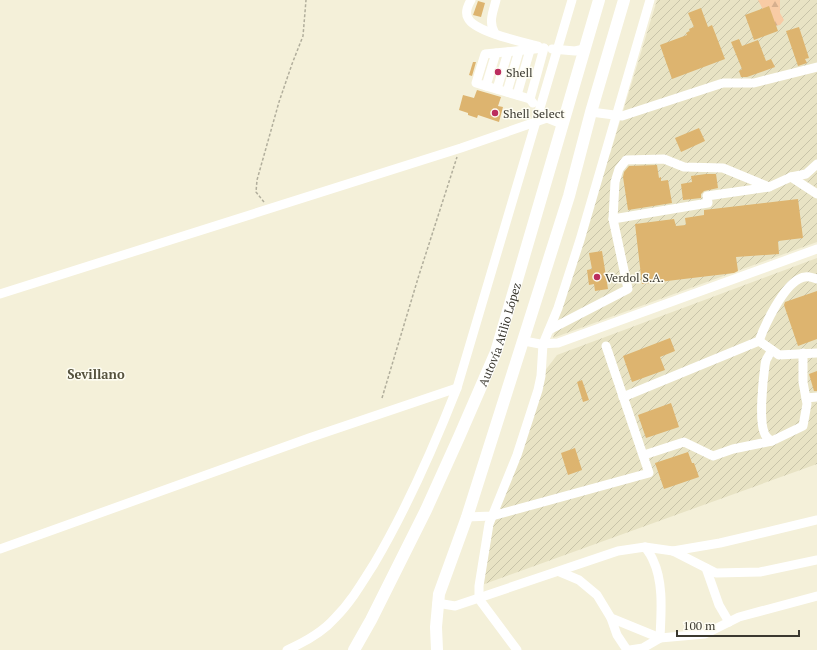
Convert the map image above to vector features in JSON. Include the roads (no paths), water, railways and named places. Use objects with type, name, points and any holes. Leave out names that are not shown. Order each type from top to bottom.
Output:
[{"type":"main road","name":"Autovía Atilio López","points":[[354,650],[371,620],[426,510],[460,437],[496,352],[599,0]]},
{"type":"main road","name":"Autovía Atilio López","points":[[437,650],[436,627],[439,594],[467,517],[524,342],[544,272],[569,196],[591,112],[624,0]]},
{"type":"street","points":[[470,0],[467,10],[467,18],[472,24],[482,30],[544,48],[575,51],[584,49]]},
{"type":"street","points":[[495,34],[491,21],[496,0]]},
{"type":"street","points":[[287,650],[311,638],[335,619],[356,592],[389,539],[434,445],[457,388],[534,123],[572,0]]},
{"type":"street","points":[[517,650],[479,599],[479,586],[489,524],[517,455],[538,390],[541,376],[543,344],[558,308],[580,240],[650,0]]},
{"type":"street","points":[[544,48],[485,54],[476,83],[530,99],[547,118],[562,124]]},
{"type":"street","points":[[530,99],[544,48]]},
{"type":"street","points":[[507,92],[519,50]]},
{"type":"street","points":[[517,95],[530,50]]},
{"type":"street","points":[[497,89],[508,52]]},
{"type":"street","points":[[591,112],[622,116],[723,83],[754,83],[817,67]]},
{"type":"street","points":[[0,294],[461,148],[547,118]]},
{"type":"street","points":[[549,330],[628,288],[613,219],[615,182],[619,168],[626,160],[664,158],[684,167],[723,168],[769,187]]},
{"type":"street","points":[[613,219],[708,203],[707,196],[769,187],[791,177],[806,174],[817,164]]},
{"type":"street","points":[[791,177],[817,194]]},
{"type":"street","points":[[524,342],[543,344],[558,343],[578,337],[817,249]]},
{"type":"street","points":[[623,397],[759,341],[765,325],[792,284],[800,278],[808,277],[817,279]]},
{"type":"street","points":[[759,341],[779,354],[817,353]]},
{"type":"street","points":[[467,517],[492,516],[649,473],[606,346]]},
{"type":"street","points":[[772,350],[766,360],[765,365],[762,416],[763,431],[772,441]]},
{"type":"street","points":[[644,455],[684,442],[713,456],[733,449],[772,441],[803,426],[807,404],[803,382],[803,353]]},
{"type":"street","points":[[0,549],[309,438],[457,388]]},
{"type":"street","points":[[806,398],[817,398]]},
{"type":"street","points":[[673,552],[720,543],[817,520]]},
{"type":"street","points":[[437,603],[455,606],[560,572],[618,551],[645,547],[673,552],[716,573],[760,572],[817,560]]},
{"type":"street","points":[[645,547],[654,561],[660,582],[660,638]]},
{"type":"street","points":[[706,568],[719,605],[729,622]]},
{"type":"street","points":[[560,572],[579,580],[597,595],[611,618],[617,635],[629,650],[643,648],[660,638],[705,634],[739,617],[817,596]]},
{"type":"street","points":[[611,618],[660,638]]},
{"type":"place","name":"Shell","points":[[498,72]]},
{"type":"place","name":"Shell Select","points":[[495,113]]},
{"type":"place","name":"Verdol S.A.","points":[[597,277]]},
{"type":"district","name":"Sevillano","points":[[96,374]]}]
